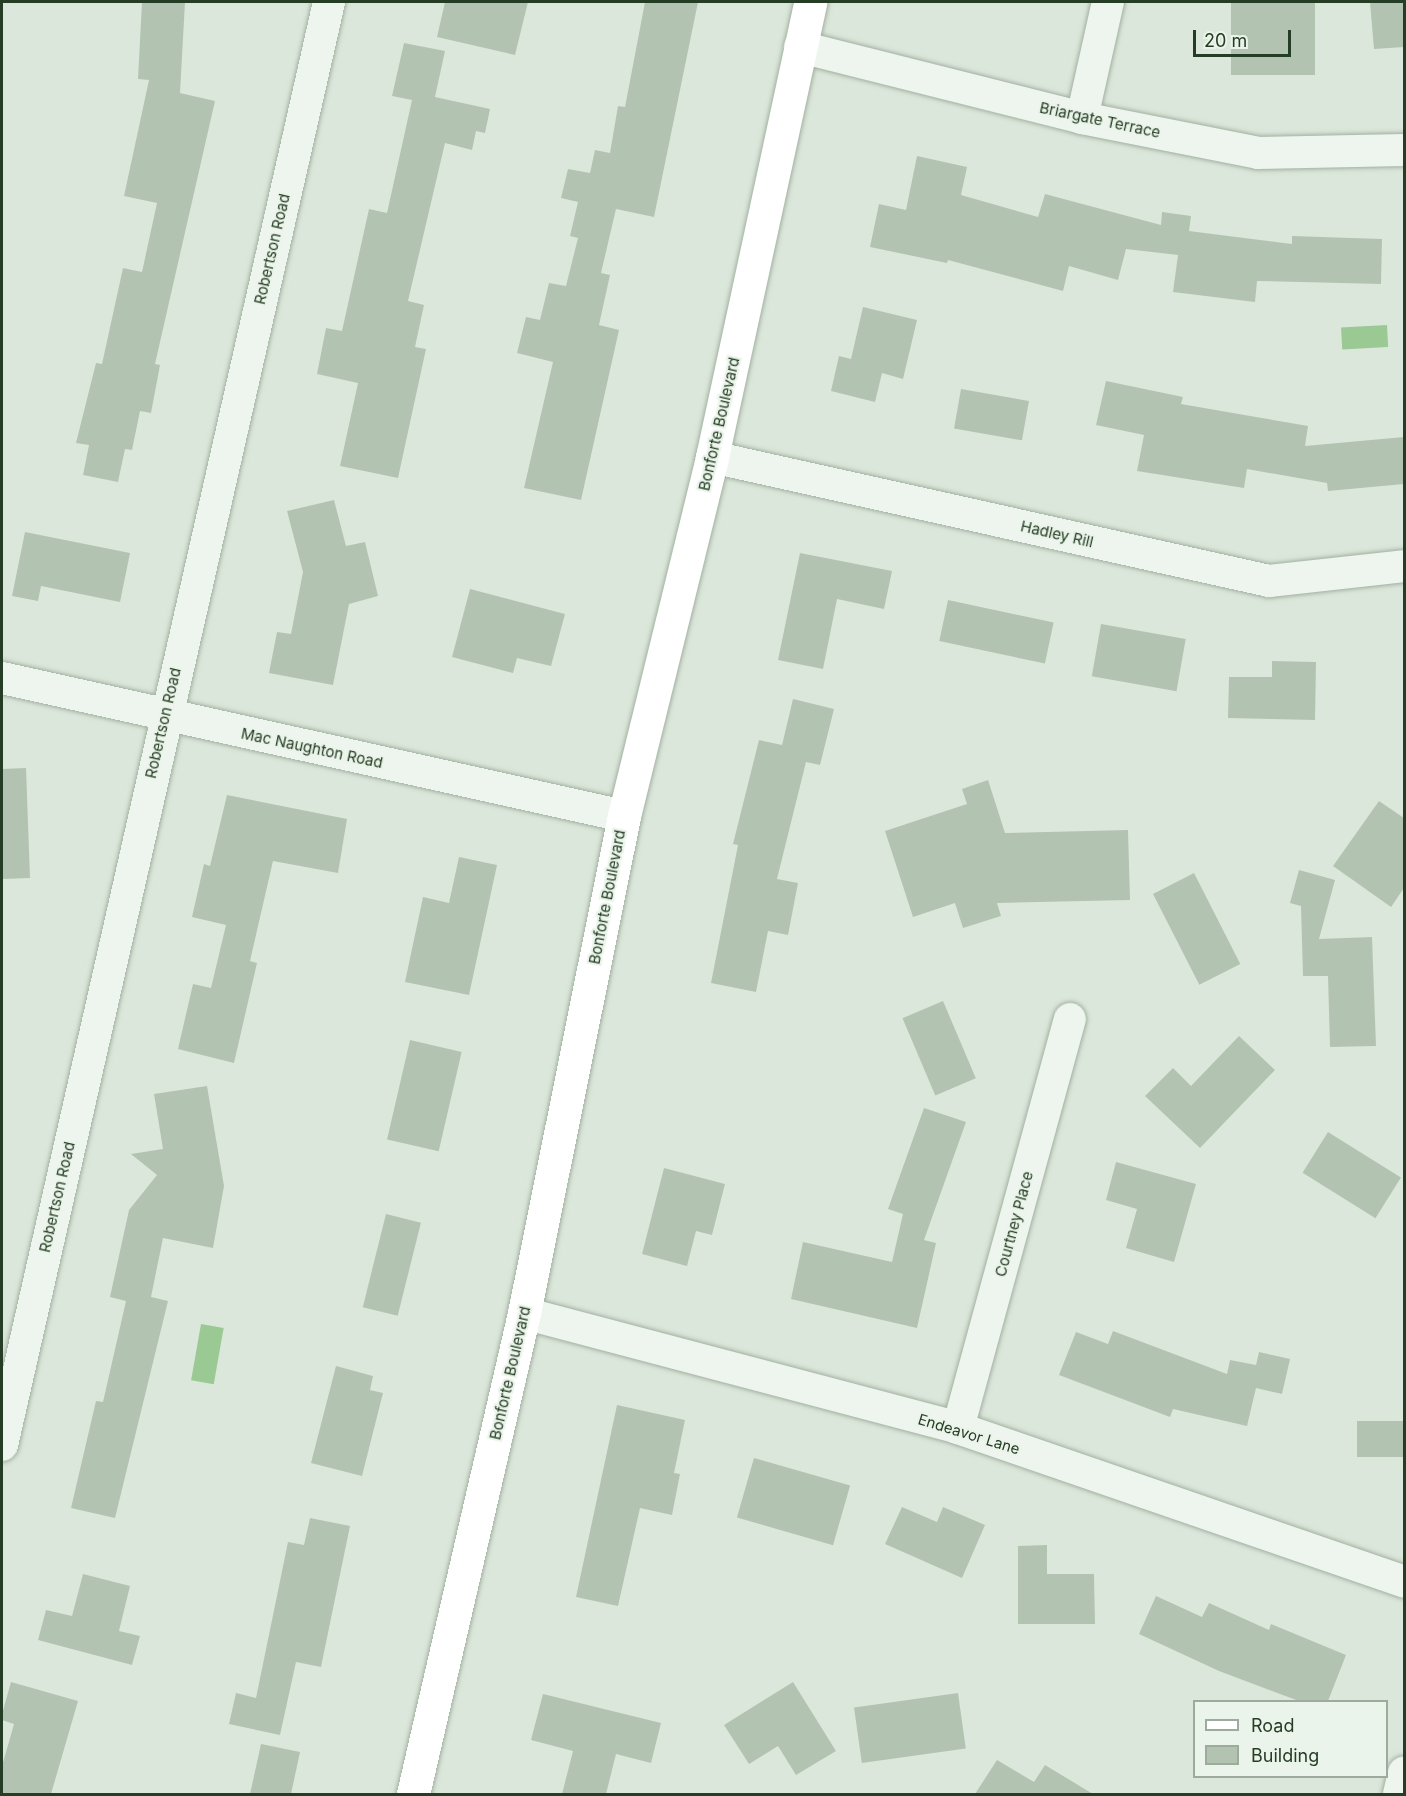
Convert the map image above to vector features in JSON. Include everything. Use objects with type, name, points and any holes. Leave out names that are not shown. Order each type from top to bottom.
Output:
[{"type":"main road","name":"Bonforte Boulevard","points":[[413,1794],[524,1313],[624,816],[712,457],[810,2]]},
{"type":"street","name":"Robertson Road","points":[[2,1445],[164,716],[329,2]]},
{"type":"street","points":[[1082,118],[1108,2]]},
{"type":"street","name":"Briargate Terrace","points":[[800,46],[1082,118],[1258,153],[1404,150]]},
{"type":"street","name":"Hadley Rill","points":[[712,457],[1269,581],[1404,566]]},
{"type":"street","name":"Mac Naughton Road","points":[[2,678],[164,716],[624,816]]},
{"type":"street","name":"Courtney Place","points":[[958,1428],[1070,1020]]},
{"type":"street","name":"Endeavor Lane","points":[[524,1313],[958,1428],[1404,1582]]},
{"type":"street","points":[[1400,1794],[1404,1773]]},
{"type":"shaded area","points":[[1387,325],[1388,347],[1342,349],[1341,327]]},
{"type":"shaded area","points":[[201,1324],[224,1328],[214,1384],[191,1380]]},
{"type":"building","points":[[142,2],[185,2],[180,93],[215,101],[155,364],[160,365],[151,413],[140,411],[132,450],[125,449],[118,482],[83,475],[89,445],[76,443],[96,363],[102,364],[123,268],[142,272],[157,203],[124,196],[149,80],[138,79]]},
{"type":"building","points":[[445,2],[528,2],[515,55],[437,37]]},
{"type":"building","points":[[645,2],[698,2],[654,217],[616,209],[601,273],[610,275],[599,325],[619,330],[581,500],[524,488],[553,362],[517,353],[526,317],[540,320],[549,283],[566,286],[578,238],[570,236],[578,202],[561,198],[568,169],[590,173],[595,150],[610,153],[618,106],[625,107]]},
{"type":"building","points":[[1231,2],[1315,2],[1315,75],[1231,75]]},
{"type":"building","points":[[1370,2],[1404,2],[1404,47],[1374,49]]},
{"type":"building","points":[[404,43],[445,51],[435,97],[490,109],[485,133],[476,131],[472,150],[445,143],[408,301],[424,305],[415,347],[426,349],[398,478],[340,466],[358,383],[317,374],[326,328],[342,331],[369,209],[387,213],[412,100],[392,96]]},
{"type":"building","points":[[917,156],[967,167],[961,195],[1038,217],[1045,194],[1161,225],[1162,212],[1191,216],[1189,231],[1292,244],[1292,236],[1382,239],[1381,284],[1257,281],[1255,302],[1173,292],[1178,255],[1126,249],[1118,280],[1069,266],[1063,291],[948,260],[947,263],[870,247],[879,204],[906,210]]},
{"type":"building","points":[[863,307],[917,320],[903,379],[882,373],[875,402],[831,391],[839,356],[851,359]]},
{"type":"building","points":[[1106,381],[1183,397],[1181,404],[1308,426],[1305,446],[1404,437],[1404,484],[1328,491],[1327,483],[1247,469],[1244,488],[1137,471],[1144,435],[1096,425]]},
{"type":"building","points":[[961,389],[1029,401],[1022,440],[954,428]]},
{"type":"building","points":[[334,500],[346,546],[365,542],[378,596],[349,604],[333,685],[269,673],[277,632],[291,634],[303,572],[287,511]]},
{"type":"building","points":[[25,532],[130,553],[120,602],[41,586],[38,601],[12,596]]},
{"type":"building","points":[[800,553],[892,571],[884,609],[837,599],[823,669],[778,660]]},
{"type":"building","points":[[470,589],[565,614],[551,666],[517,658],[513,673],[452,657]]},
{"type":"building","points":[[948,600],[1054,622],[1045,664],[939,641]]},
{"type":"building","points":[[1101,624],[1186,639],[1176,691],[1092,676]]},
{"type":"building","points":[[1272,661],[1316,662],[1315,720],[1228,718],[1229,677],[1272,677]]},
{"type":"building","points":[[793,699],[834,709],[820,765],[806,762],[777,879],[798,883],[788,935],[768,931],[756,992],[711,983],[738,845],[733,844],[759,740],[782,745]]},
{"type":"building","points":[[26,768],[30,878],[2,879],[2,769]]},
{"type":"building","points":[[988,780],[1005,833],[1128,830],[1130,900],[997,903],[1001,916],[963,928],[955,903],[913,917],[885,831],[967,804],[962,789]]},
{"type":"building","points":[[227,795],[347,819],[338,873],[273,861],[250,961],[257,963],[234,1063],[178,1049],[193,984],[211,988],[226,925],[192,917],[204,864],[210,866]]},
{"type":"building","points":[[1379,801],[1404,818],[1404,888],[1391,907],[1333,866]]},
{"type":"building","points":[[459,857],[497,865],[469,995],[405,982],[423,897],[449,903]]},
{"type":"building","points":[[1299,870],[1335,880],[1319,939],[1372,937],[1376,1046],[1330,1047],[1328,976],[1303,976],[1301,906],[1290,903]]},
{"type":"building","points":[[1194,873],[1240,964],[1199,985],[1153,894]]},
{"type":"building","points":[[943,1001],[976,1078],[935,1096],[902,1018]]},
{"type":"building","points":[[1239,1036],[1275,1070],[1200,1148],[1145,1096],[1173,1068],[1191,1086]]},
{"type":"building","points":[[410,1040],[462,1052],[439,1151],[387,1139]]},
{"type":"building","points":[[207,1086],[224,1186],[213,1248],[163,1238],[151,1297],[168,1301],[115,1518],[71,1508],[96,1401],[103,1402],[126,1301],[110,1297],[129,1210],[157,1175],[131,1154],[163,1149],[154,1094]]},
{"type":"building","points":[[924,1108],[966,1122],[924,1240],[936,1243],[917,1328],[791,1299],[803,1242],[892,1262],[903,1214],[888,1209]]},
{"type":"building","points":[[1328,1132],[1401,1178],[1375,1218],[1303,1173]]},
{"type":"building","points":[[1116,1162],[1196,1184],[1174,1262],[1126,1248],[1137,1209],[1106,1200]]},
{"type":"building","points":[[664,1168],[725,1184],[712,1235],[696,1231],[687,1266],[642,1254]]},
{"type":"building","points":[[386,1214],[421,1223],[398,1316],[363,1307]]},
{"type":"building","points":[[1113,1331],[1227,1374],[1230,1360],[1256,1365],[1259,1352],[1290,1359],[1282,1394],[1256,1388],[1247,1426],[1173,1409],[1170,1417],[1059,1375],[1076,1332],[1108,1344]]},
{"type":"building","points":[[336,1366],[373,1376],[370,1390],[383,1393],[362,1476],[311,1463]]},
{"type":"building","points":[[617,1405],[685,1420],[674,1473],[680,1474],[672,1515],[640,1508],[618,1606],[576,1597]]},
{"type":"building","points":[[1357,1421],[1404,1421],[1404,1457],[1357,1457]]},
{"type":"building","points":[[754,1458],[850,1486],[833,1545],[737,1518]]},
{"type":"building","points":[[902,1507],[937,1522],[943,1507],[985,1525],[962,1578],[885,1544]]},
{"type":"building","points":[[310,1518],[350,1526],[321,1667],[296,1662],[280,1735],[229,1724],[236,1693],[256,1698],[288,1542],[304,1545]]},
{"type":"building","points":[[1047,1545],[1047,1574],[1094,1574],[1095,1624],[1018,1624],[1018,1546]]},
{"type":"building","points":[[83,1574],[130,1586],[119,1631],[140,1636],[132,1665],[38,1640],[46,1610],[72,1616]]},
{"type":"building","points":[[1156,1596],[1202,1617],[1209,1603],[1269,1630],[1271,1624],[1346,1655],[1328,1700],[1296,1700],[1219,1671],[1139,1634]]},
{"type":"building","points":[[11,1682],[78,1701],[51,1794],[2,1794],[2,1766],[14,1724],[2,1720],[2,1714]]},
{"type":"building","points":[[793,1682],[836,1751],[796,1775],[778,1746],[749,1764],[724,1725]]},
{"type":"building","points":[[958,1693],[966,1748],[862,1763],[854,1708]]},
{"type":"building","points":[[543,1694],[661,1723],[651,1763],[616,1754],[606,1794],[562,1794],[573,1751],[531,1740]]},
{"type":"building","points":[[261,1744],[300,1752],[291,1794],[250,1794]]},
{"type":"building","points":[[997,1760],[1034,1782],[1045,1765],[1093,1794],[975,1794]]}]
